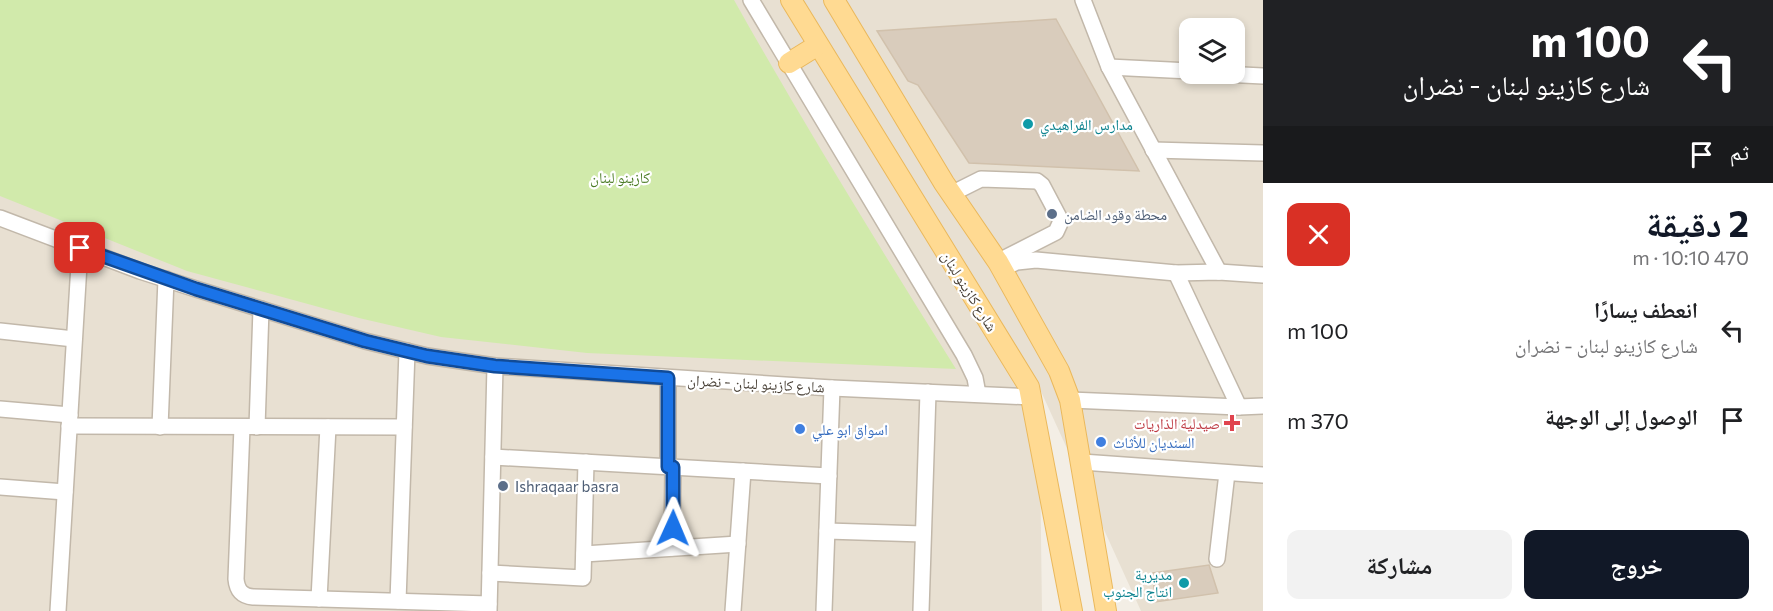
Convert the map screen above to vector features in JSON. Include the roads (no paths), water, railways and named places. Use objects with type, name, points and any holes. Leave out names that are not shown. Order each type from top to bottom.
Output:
[{"type":"main road","name":"شارع كازينو لبنان","points":[[791,0],[1023,375],[1032,397],[1072,611]]},
{"type":"main road","points":[[834,0],[951,194],[1000,265],[1059,371],[1070,400],[1106,611]]},
{"type":"main road","points":[[789,63],[818,45]]},
{"type":"street","points":[[751,0],[964,355],[972,370],[978,394]]},
{"type":"street","points":[[1083,0],[1109,67],[1219,272]]},
{"type":"street","points":[[1109,67],[1179,71]]},
{"type":"street","points":[[1245,75],[1263,76]]},
{"type":"street","points":[[1153,150],[1263,153]]},
{"type":"street","points":[[951,194],[981,179],[1033,180],[1042,185],[1061,221],[1059,228],[1000,265]]},
{"type":"street","name":"شارع كازينو لبنان - نضران","points":[[0,218],[166,279],[365,341],[427,356],[495,366],[668,378],[1032,397]]},
{"type":"street","points":[[58,611],[80,248]]},
{"type":"street","points":[[1000,265],[1036,260],[1176,273],[1219,272],[1263,275]]},
{"type":"street","points":[[1176,273],[1239,407]]},
{"type":"street","points":[[160,427],[166,279]]},
{"type":"street","points":[[261,309],[236,585],[238,590],[247,597],[319,599],[380,606],[398,601],[489,607],[495,366]]},
{"type":"street","points":[[0,331],[74,339]]},
{"type":"street","points":[[398,601],[407,351]]},
{"type":"street","points":[[668,378],[672,548]]},
{"type":"street","points":[[824,611],[832,388]]},
{"type":"street","points":[[921,611],[928,392]]},
{"type":"street","points":[[1070,400],[1263,406]]},
{"type":"street","points":[[0,409],[70,421],[160,427],[404,428]]},
{"type":"street","points":[[319,599],[328,427]]},
{"type":"street","points":[[493,457],[829,476]]},
{"type":"street","points":[[490,573],[583,578],[586,462]]},
{"type":"street","points":[[1082,462],[1263,475]]},
{"type":"street","points":[[733,611],[743,471]]},
{"type":"street","points":[[1217,559],[1227,473]]},
{"type":"street","points":[[0,487],[65,492]]},
{"type":"street","points":[[827,531],[923,534]]},
{"type":"street","points":[[584,554],[738,544]]},
{"type":"place","name":"مدارس الفراهيدي","points":[[1028,124]]},
{"type":"place","name":"محطة وقود الضامن","points":[[1052,214]]},
{"type":"place","name":"صيدلية الذاريات","points":[[1232,423]]},
{"type":"place","name":"اسواق ابو علي","points":[[800,429]]},
{"type":"place","name":"السنديان للأثاث","points":[[1101,442]]},
{"type":"place","name":"Ishraqaar basra","points":[[503,486]]},
{"type":"place","name":"مديرية انتاج الجنوب","points":[[1184,583]]},
{"type":"park label","name":"كازينو لبنان","points":[[620,177]]}]
